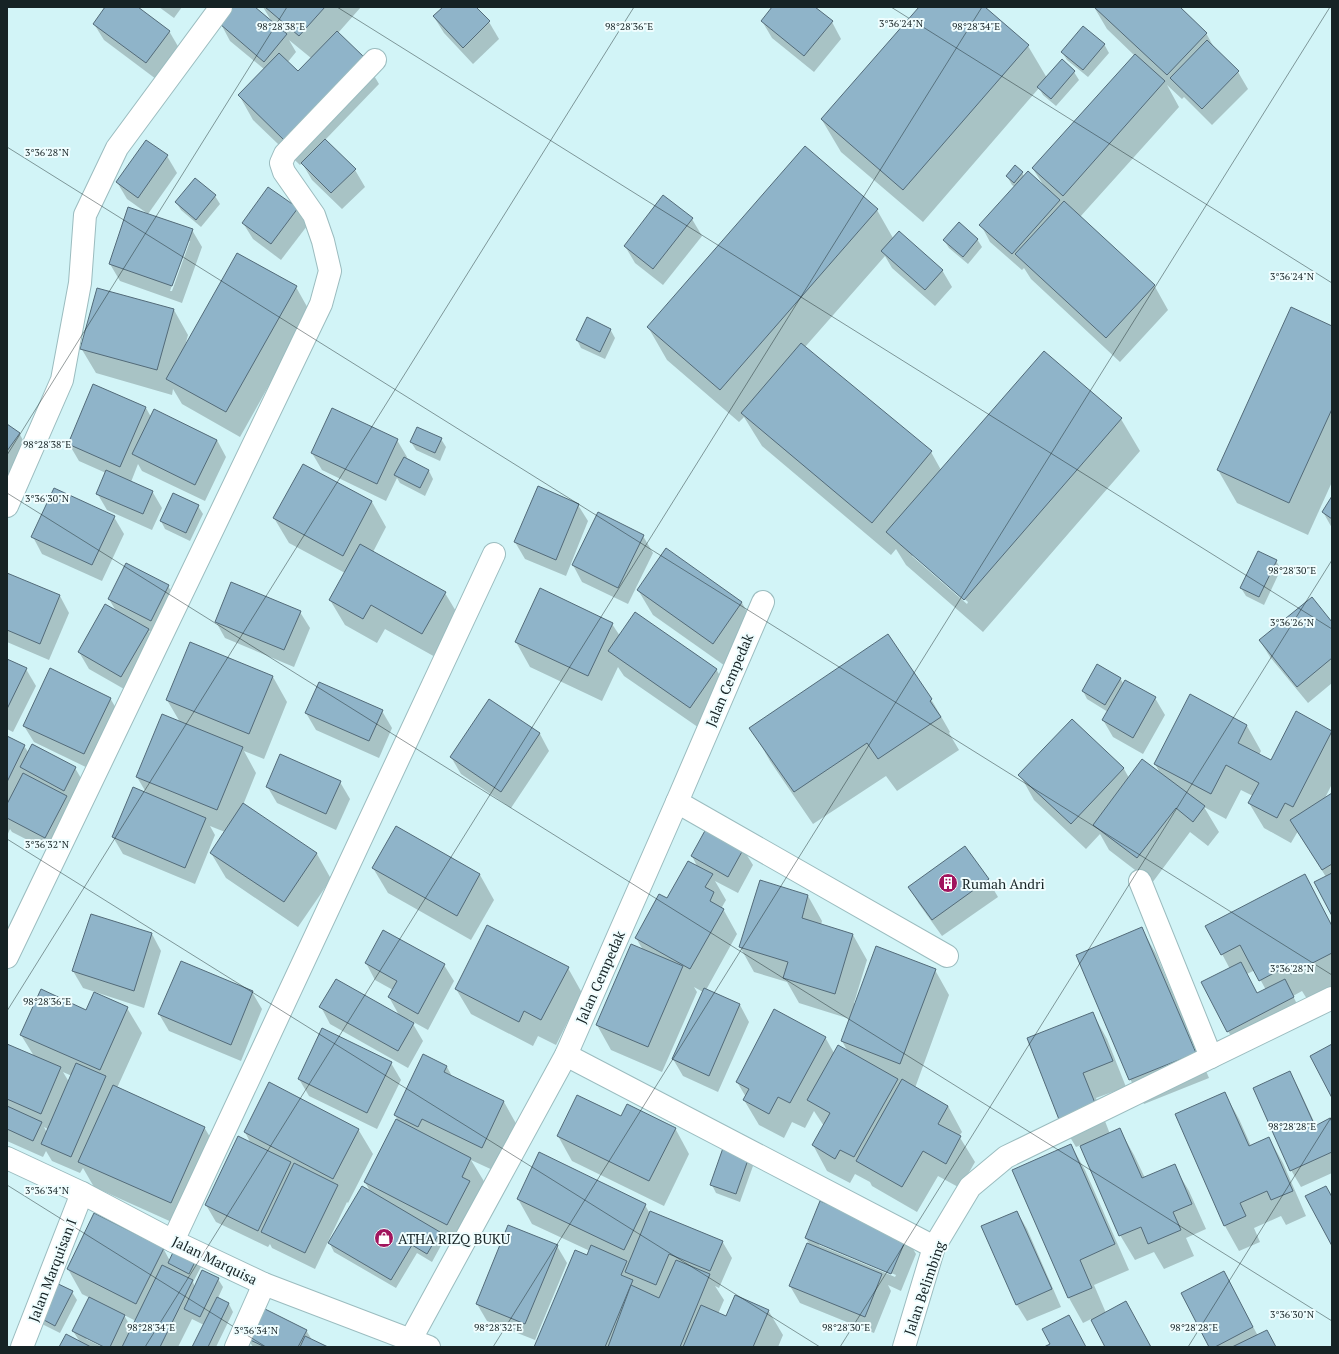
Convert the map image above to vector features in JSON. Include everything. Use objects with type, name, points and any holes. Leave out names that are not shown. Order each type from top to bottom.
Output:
[{"type":"street","points":[[7,506],[62,380],[80,283],[85,214],[118,148],[221,7]]},
{"type":"street","points":[[7,957],[321,304],[330,271],[323,241],[314,215],[284,172],[281,163],[285,154],[374,60]]},
{"type":"street","points":[[173,1240],[494,554]]},
{"type":"street","name":"Jalan Cempedak","points":[[420,1343],[566,1055],[763,602]]},
{"type":"street","points":[[677,802],[947,956]]},
{"type":"street","points":[[1140,881],[1211,1057]]},
{"type":"street","name":"Jalan Belimbing","points":[[904,1347],[934,1247],[970,1187],[1006,1157],[1332,998]]},
{"type":"street","points":[[566,1055],[934,1247]]},
{"type":"street","name":"Jalan Marquisa","points":[[7,1158],[82,1193],[173,1240],[264,1284],[420,1343]]},
{"type":"street","name":"Jalan Marquisan I","points":[[22,1347],[82,1193]]},
{"type":"street","points":[[236,1347],[264,1284]]},
{"type":"building","points":[[105,7],[138,7],[170,31],[146,63],[93,24]]},
{"type":"building","points":[[233,7],[255,7],[287,34],[264,62],[220,24]]},
{"type":"building","points":[[265,7],[325,7],[299,36]]},
{"type":"building","points":[[443,7],[476,7],[490,21],[463,48],[433,16]]},
{"type":"building","points":[[772,7],[815,7],[833,21],[804,56],[761,21]]},
{"type":"building","points":[[919,7],[985,7],[1029,45],[903,190],[821,119]]},
{"type":"building","points":[[1094,7],[1180,7],[1207,33],[1167,75]]},
{"type":"building","points":[[1083,26],[1105,44],[1083,70],[1061,52]]},
{"type":"building","points":[[337,31],[365,58],[285,141],[238,95],[279,53],[298,71]]},
{"type":"building","points":[[1207,40],[1239,71],[1202,109],[1170,78]]},
{"type":"building","points":[[1135,54],[1165,81],[1063,196],[1032,168]]},
{"type":"building","points":[[1062,59],[1075,71],[1051,99],[1037,87]]},
{"type":"building","points":[[325,139],[356,169],[331,193],[301,163]]},
{"type":"building","points":[[146,140],[168,155],[138,198],[116,182]]},
{"type":"building","points":[[805,146],[878,209],[720,390],[647,327]]},
{"type":"building","points":[[1015,165],[1023,172],[1014,183],[1006,176]]},
{"type":"building","points":[[1028,171],[1060,200],[1012,254],[979,225]]},
{"type":"building","points":[[195,178],[216,195],[196,220],[175,202]]},
{"type":"building","points":[[268,187],[298,208],[271,244],[242,223]]},
{"type":"building","points":[[663,195],[693,218],[653,269],[624,246]]},
{"type":"building","points":[[1064,201],[1155,285],[1106,338],[1015,254]]},
{"type":"building","points":[[128,207],[193,229],[172,286],[109,264]]},
{"type":"building","points":[[959,222],[978,239],[963,257],[943,240]]},
{"type":"building","points":[[899,231],[943,270],[925,290],[881,251]]},
{"type":"building","points":[[237,253],[297,286],[226,412],[166,379]]},
{"type":"building","points":[[97,288],[174,309],[157,370],[80,349]]},
{"type":"building","points":[[1291,307],[1332,326],[1332,409],[1289,503],[1217,470]]},
{"type":"building","points":[[587,317],[611,329],[600,352],[576,340]]},
{"type":"building","points":[[801,343],[932,451],[872,523],[741,413]]},
{"type":"building","points":[[1044,351],[1122,418],[964,600],[886,532]]},
{"type":"building","points":[[93,384],[146,407],[120,467],[68,444]]},
{"type":"building","points":[[332,408],[398,439],[377,484],[311,453]]},
{"type":"building","points":[[154,409],[217,440],[195,485],[132,454]]},
{"type":"building","points":[[7,424],[20,433],[7,451]]},
{"type":"building","points":[[417,427],[442,438],[435,453],[410,442]]},
{"type":"building","points":[[404,457],[429,470],[420,488],[394,475]]},
{"type":"building","points":[[303,464],[372,501],[343,556],[273,518]]},
{"type":"building","points":[[106,470],[153,491],[143,514],[96,494]]},
{"type":"building","points":[[538,486],[579,504],[556,560],[514,542]]},
{"type":"building","points":[[54,488],[115,516],[92,565],[31,537]]},
{"type":"building","points":[[173,493],[199,505],[186,533],[160,521]]},
{"type":"building","points":[[1332,496],[1332,519],[1322,512]]},
{"type":"building","points":[[598,512],[644,535],[618,588],[572,565]]},
{"type":"building","points":[[360,544],[446,592],[422,634],[371,605],[363,619],[329,600]]},
{"type":"building","points":[[666,548],[742,602],[713,644],[637,590]]},
{"type":"building","points":[[1258,551],[1277,560],[1259,597],[1240,588]]},
{"type":"building","points":[[126,563],[169,585],[151,621],[108,599]]},
{"type":"building","points":[[7,573],[60,595],[40,644],[7,630]]},
{"type":"building","points":[[231,582],[301,611],[284,650],[215,622]]},
{"type":"building","points":[[540,588],[613,623],[588,676],[515,642]]},
{"type":"building","points":[[1312,597],[1332,622],[1332,658],[1297,687],[1259,640]]},
{"type":"building","points":[[105,604],[149,629],[121,677],[78,652]]},
{"type":"building","points":[[635,612],[717,669],[690,708],[608,651]]},
{"type":"building","points":[[888,634],[932,699],[930,701],[941,717],[878,759],[867,743],[794,792],[749,728]]},
{"type":"building","points":[[190,642],[273,676],[249,734],[166,700]]},
{"type":"building","points":[[7,659],[27,668],[7,709]]},
{"type":"building","points":[[1097,664],[1121,678],[1105,705],[1082,691]]},
{"type":"building","points":[[50,668],[111,698],[84,754],[23,726]]},
{"type":"building","points":[[1125,680],[1156,697],[1133,738],[1102,720]]},
{"type":"building","points":[[319,682],[383,710],[369,741],[305,713]]},
{"type":"building","points":[[1190,694],[1247,725],[1238,743],[1271,760],[1296,711],[1332,731],[1293,807],[1285,803],[1277,818],[1248,803],[1259,783],[1226,765],[1211,794],[1154,764]]},
{"type":"building","points":[[489,699],[540,733],[501,792],[450,757]]},
{"type":"building","points":[[162,714],[243,747],[217,810],[136,777]]},
{"type":"building","points":[[1072,719],[1124,768],[1071,824],[1018,775]]},
{"type":"building","points":[[7,736],[25,745],[7,782]]},
{"type":"building","points":[[32,744],[76,767],[64,791],[20,767]]},
{"type":"building","points":[[280,754],[341,781],[326,814],[266,787]]},
{"type":"building","points":[[1142,759],[1205,806],[1193,822],[1176,808],[1137,858],[1093,825]]},
{"type":"building","points":[[23,773],[67,796],[45,838],[7,818],[7,804]]},
{"type":"building","points":[[133,787],[206,818],[185,868],[112,837]]},
{"type":"building","points":[[1332,793],[1332,864],[1322,870],[1290,820]]},
{"type":"building","points":[[243,803],[317,853],[284,902],[210,853]]},
{"type":"building","points":[[396,826],[480,874],[457,916],[372,868]]},
{"type":"building","points":[[707,827],[744,848],[728,877],[691,856]]},
{"type":"building","name":"Rumah Andri","points":[[965,846],[989,879],[932,920],[908,887]]},
{"type":"building","points":[[688,861],[713,874],[705,887],[714,892],[710,901],[724,909],[690,969],[635,938],[659,894],[667,898]]},
{"type":"building","points":[[1332,873],[1332,916],[1314,882]]},
{"type":"building","points":[[1305,874],[1332,926],[1332,953],[1291,974],[1287,966],[1259,981],[1240,945],[1221,955],[1205,926]]},
{"type":"building","points":[[760,880],[808,895],[802,918],[853,934],[835,994],[783,978],[788,962],[739,947]]},
{"type":"building","points":[[91,914],[152,933],[134,991],[72,971]]},
{"type":"building","points":[[487,925],[569,967],[541,1020],[524,1011],[519,1022],[455,989]]},
{"type":"building","points":[[1142,927],[1196,1053],[1129,1080],[1076,955]]},
{"type":"building","points":[[383,930],[445,964],[418,1014],[388,997],[397,981],[365,963]]},
{"type":"building","points":[[631,944],[683,966],[648,1047],[596,1025]]},
{"type":"building","points":[[876,946],[936,969],[900,1064],[841,1041]]},
{"type":"building","points":[[181,961],[253,991],[231,1045],[158,1014]]},
{"type":"building","points":[[1241,962],[1257,993],[1285,979],[1294,997],[1227,1032],[1201,982]]},
{"type":"building","points":[[336,979],[414,1023],[398,1051],[319,1007]]},
{"type":"building","points":[[704,988],[740,1004],[709,1076],[672,1059]]},
{"type":"building","points":[[41,989],[86,1010],[94,992],[128,1007],[100,1070],[20,1035]]},
{"type":"building","points":[[774,1009],[826,1037],[790,1103],[778,1097],[769,1114],[743,1100],[749,1089],[736,1082]]},
{"type":"building","points":[[1093,1012],[1113,1061],[1083,1073],[1097,1108],[1060,1122],[1027,1038]]},
{"type":"building","points":[[322,1028],[392,1062],[367,1113],[298,1079]]},
{"type":"building","points":[[7,1044],[61,1067],[41,1114],[7,1099]]},
{"type":"building","points":[[1332,1044],[1332,1098],[1310,1056]]},
{"type":"building","points":[[838,1045],[898,1079],[854,1157],[840,1150],[835,1159],[812,1145],[830,1113],[807,1100]]},
{"type":"building","points":[[423,1054],[447,1066],[444,1072],[504,1101],[482,1148],[422,1119],[418,1127],[394,1115]]},
{"type":"building","points":[[76,1063],[106,1076],[71,1157],[41,1144]]},
{"type":"building","points":[[1290,1071],[1315,1126],[1330,1118],[1332,1122],[1332,1152],[1290,1171],[1253,1088]]},
{"type":"building","points":[[902,1079],[948,1106],[938,1124],[961,1136],[946,1164],[923,1151],[902,1187],[856,1161]]},
{"type":"building","points":[[269,1082],[359,1129],[333,1179],[244,1132]]},
{"type":"building","points":[[113,1085],[205,1127],[171,1203],[78,1162]]},
{"type":"building","points":[[1225,1092],[1249,1146],[1269,1137],[1293,1191],[1271,1200],[1267,1191],[1240,1203],[1246,1216],[1224,1226],[1175,1114]]},
{"type":"building","points":[[577,1095],[621,1116],[627,1104],[676,1128],[649,1181],[557,1136]]},
{"type":"building","points":[[7,1106],[42,1122],[33,1141],[7,1129]]},
{"type":"building","points":[[396,1119],[471,1158],[462,1177],[470,1181],[447,1225],[364,1182]]},
{"type":"building","points":[[1120,1128],[1142,1178],[1175,1164],[1192,1204],[1173,1212],[1181,1230],[1148,1244],[1141,1227],[1119,1236],[1080,1146]]},
{"type":"building","points":[[238,1136],[291,1162],[258,1231],[205,1205]]},
{"type":"building","points":[[1071,1144],[1115,1244],[1080,1260],[1092,1288],[1068,1298],[1012,1170]]},
{"type":"building","points":[[723,1148],[749,1157],[736,1194],[710,1185]]},
{"type":"building","points":[[539,1152],[646,1204],[624,1250],[517,1199]]},
{"type":"building","points":[[294,1163],[338,1185],[305,1253],[261,1232]]},
{"type":"building","name":"ATHA RIZQ BUKU","points":[[362,1186],[440,1232],[427,1254],[412,1245],[391,1280],[328,1243]]},
{"type":"building","points":[[1326,1186],[1332,1197],[1332,1246],[1305,1196]]},
{"type":"building","points":[[820,1201],[907,1237],[891,1274],[805,1238]]},
{"type":"building","points":[[650,1211],[723,1241],[710,1271],[669,1254],[656,1285],[625,1272]]},
{"type":"building","points":[[1017,1211],[1052,1289],[1016,1305],[981,1226]]},
{"type":"building","points":[[94,1213],[164,1248],[136,1304],[67,1269]]},
{"type":"building","points":[[508,1225],[558,1245],[525,1324],[476,1304]]},
{"type":"building","points":[[807,1243],[882,1274],[865,1317],[789,1286]]},
{"type":"building","points":[[591,1245],[627,1261],[621,1275],[633,1280],[605,1347],[534,1347],[575,1250],[587,1255]]},
{"type":"building","points":[[176,1246],[198,1256],[189,1274],[168,1263]]},
{"type":"building","points":[[676,1260],[710,1274],[680,1347],[608,1347],[631,1285],[659,1298]]},
{"type":"building","points":[[162,1265],[193,1280],[160,1347],[122,1347]]},
{"type":"building","points":[[202,1270],[219,1278],[200,1317],[184,1309]]},
{"type":"building","points":[[1224,1271],[1253,1327],[1215,1347],[1209,1347],[1181,1293]]},
{"type":"building","points":[[52,1281],[73,1291],[55,1326],[35,1315]]},
{"type":"building","points":[[735,1295],[769,1310],[753,1347],[683,1347],[701,1305],[726,1316]]},
{"type":"building","points":[[89,1297],[125,1315],[110,1347],[104,1347],[72,1331]]},
{"type":"building","points":[[217,1297],[229,1303],[208,1347],[192,1347]]},
{"type":"building","points":[[1126,1301],[1151,1347],[1105,1347],[1091,1320]]},
{"type":"building","points":[[261,1307],[307,1330],[298,1347],[265,1347],[246,1338]]},
{"type":"building","points":[[1069,1315],[1086,1347],[1044,1347],[1050,1344],[1042,1329]]},
{"type":"building","points":[[1267,1330],[1276,1347],[1232,1347]]},
{"type":"building","points":[[66,1334],[91,1347],[59,1347]]},
{"type":"building","points":[[305,1336],[328,1347],[300,1347]]},
{"type":"place","name":"Rumah Andri","points":[[948,883]]},
{"type":"place","name":"ATHA RIZQ BUKU","points":[[384,1238]]}]
